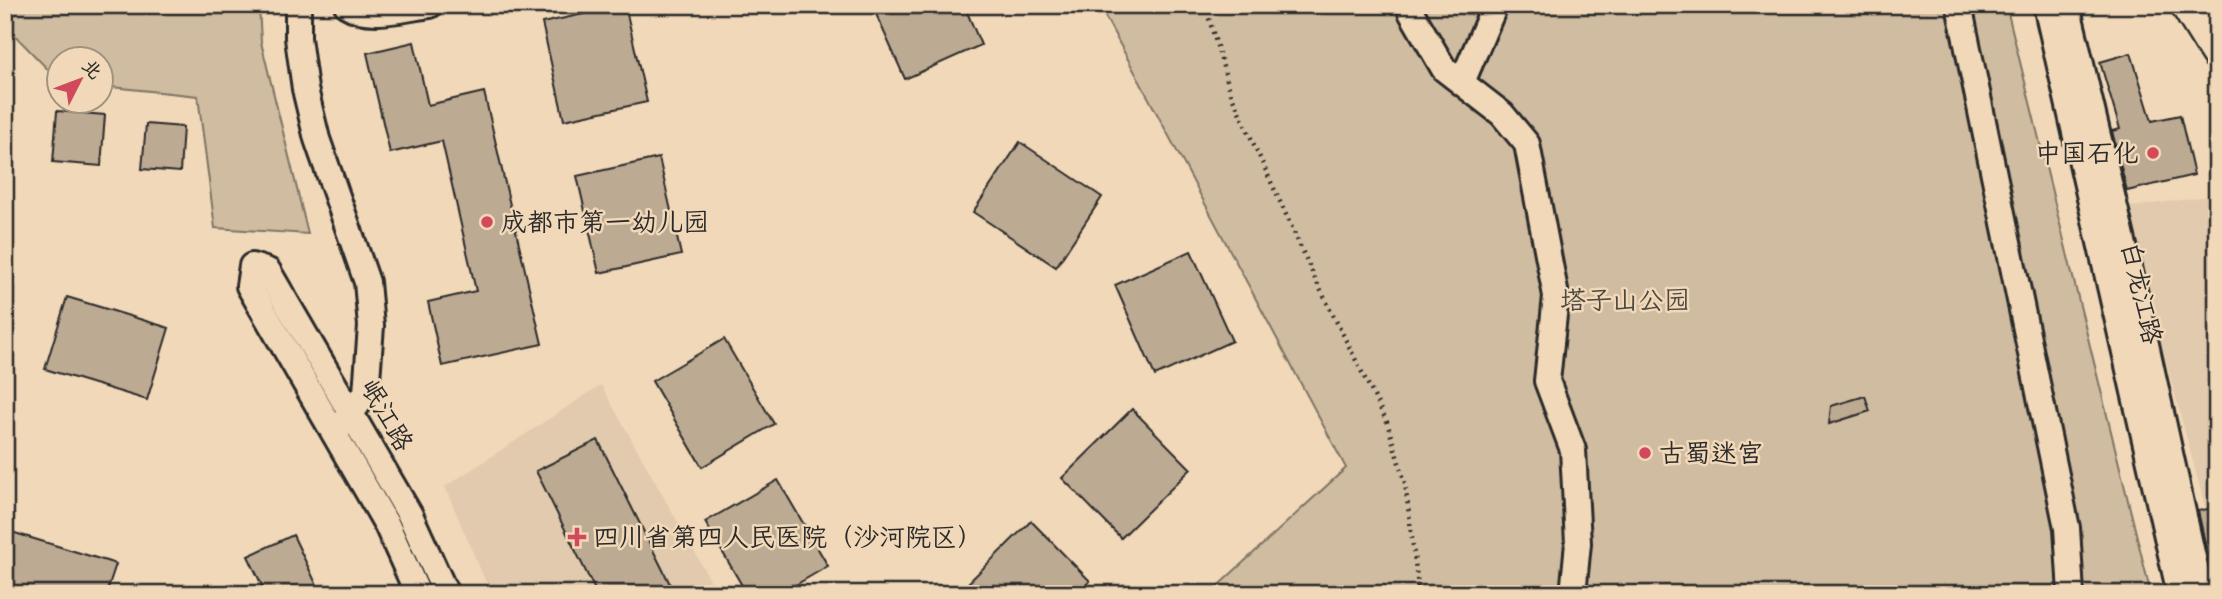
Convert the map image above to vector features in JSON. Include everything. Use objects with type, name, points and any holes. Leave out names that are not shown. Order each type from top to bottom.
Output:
[{"type":"main road","points":[[2187,5],[2217,53]]},
{"type":"street","points":[[298,5],[305,89],[317,139],[367,282],[371,326],[366,393],[335,436]]},
{"type":"street","points":[[348,5],[356,10],[382,11],[430,5]]},
{"type":"street","points":[[1412,5],[1411,12],[1444,69],[1502,114],[1527,144],[1556,296],[1547,381],[1573,450],[1577,543],[1573,594]]},
{"type":"street","points":[[1462,82],[1495,5]]},
{"type":"street","points":[[1959,5],[2067,528],[2071,594]]},
{"type":"street","name":"白龙江路","points":[[2046,5],[2180,594]]},
{"type":"street","points":[[2067,5],[2129,267],[2201,594]]},
{"type":"street","name":"岷江路","points":[[418,594],[387,525],[335,436],[258,278],[351,413],[410,515],[446,594]]},
{"type":"path","points":[[1205,5],[1231,94],[1317,283],[1387,422],[1405,483],[1419,594]]},
{"type":"shaded area","points":[[2217,195],[2217,551],[2125,208]]},
{"type":"shaded area","name":"四川省第四人民医院（沙河院区）","points":[[601,385],[718,594],[541,594],[521,587],[501,594],[491,594],[445,487]]},
{"type":"green space","points":[[5,5],[259,5],[261,42],[308,234],[215,228],[198,96],[116,87],[116,46],[46,46],[46,68],[5,25]]},
{"type":"green space","name":"塔子山公园","points":[[1099,5],[2006,5],[2151,594],[1209,594],[1346,468]]},
{"type":"building","points":[[625,5],[647,102],[564,120],[542,23]]},
{"type":"building","points":[[872,5],[964,5],[981,45],[905,79]]},
{"type":"building","name":"成都市第一幼儿园","points":[[414,42],[428,105],[484,92],[542,344],[442,366],[428,302],[476,291],[442,141],[390,153],[367,53]]},
{"type":"building","name":"中国石化","points":[[2131,53],[2152,121],[2180,115],[2194,175],[2127,191],[2112,131],[2120,129],[2100,62]]},
{"type":"building","points":[[57,116],[105,116],[101,166],[53,162]]},
{"type":"building","points":[[146,124],[183,127],[180,172],[142,169]]},
{"type":"building","points":[[1020,142],[1102,197],[1056,267],[973,212]]},
{"type":"building","points":[[659,158],[681,255],[599,273],[577,176]]},
{"type":"building","points":[[1191,251],[1232,341],[1155,376],[1115,285]]},
{"type":"building","points":[[67,297],[169,328],[147,400],[45,369]]},
{"type":"building","points":[[724,339],[774,424],[702,467],[652,381]]},
{"type":"building","points":[[1865,396],[1870,411],[1829,424],[1831,406]]},
{"type":"building","points":[[1132,409],[1191,469],[1121,538],[1062,478]]},
{"type":"building","points":[[598,440],[675,594],[597,594],[536,471]]},
{"type":"building","points":[[778,480],[828,566],[780,594],[747,594],[705,522]]},
{"type":"building","points":[[2217,507],[2217,573],[2212,574],[2198,511]]},
{"type":"building","points":[[1031,521],[1090,581],[1077,594],[957,594]]},
{"type":"building","points":[[5,530],[116,564],[106,594],[5,594]]},
{"type":"building","points":[[293,535],[321,594],[266,594],[248,556]]},
{"type":"place","name":"中国石化","points":[[2153,153]]},
{"type":"place","name":"成都市第一幼儿园","points":[[487,222]]},
{"type":"place","name":"古蜀迷宫","points":[[1645,453]]},
{"type":"place","name":"四川省第四人民医院（沙河院区）","points":[[577,537]]}]
